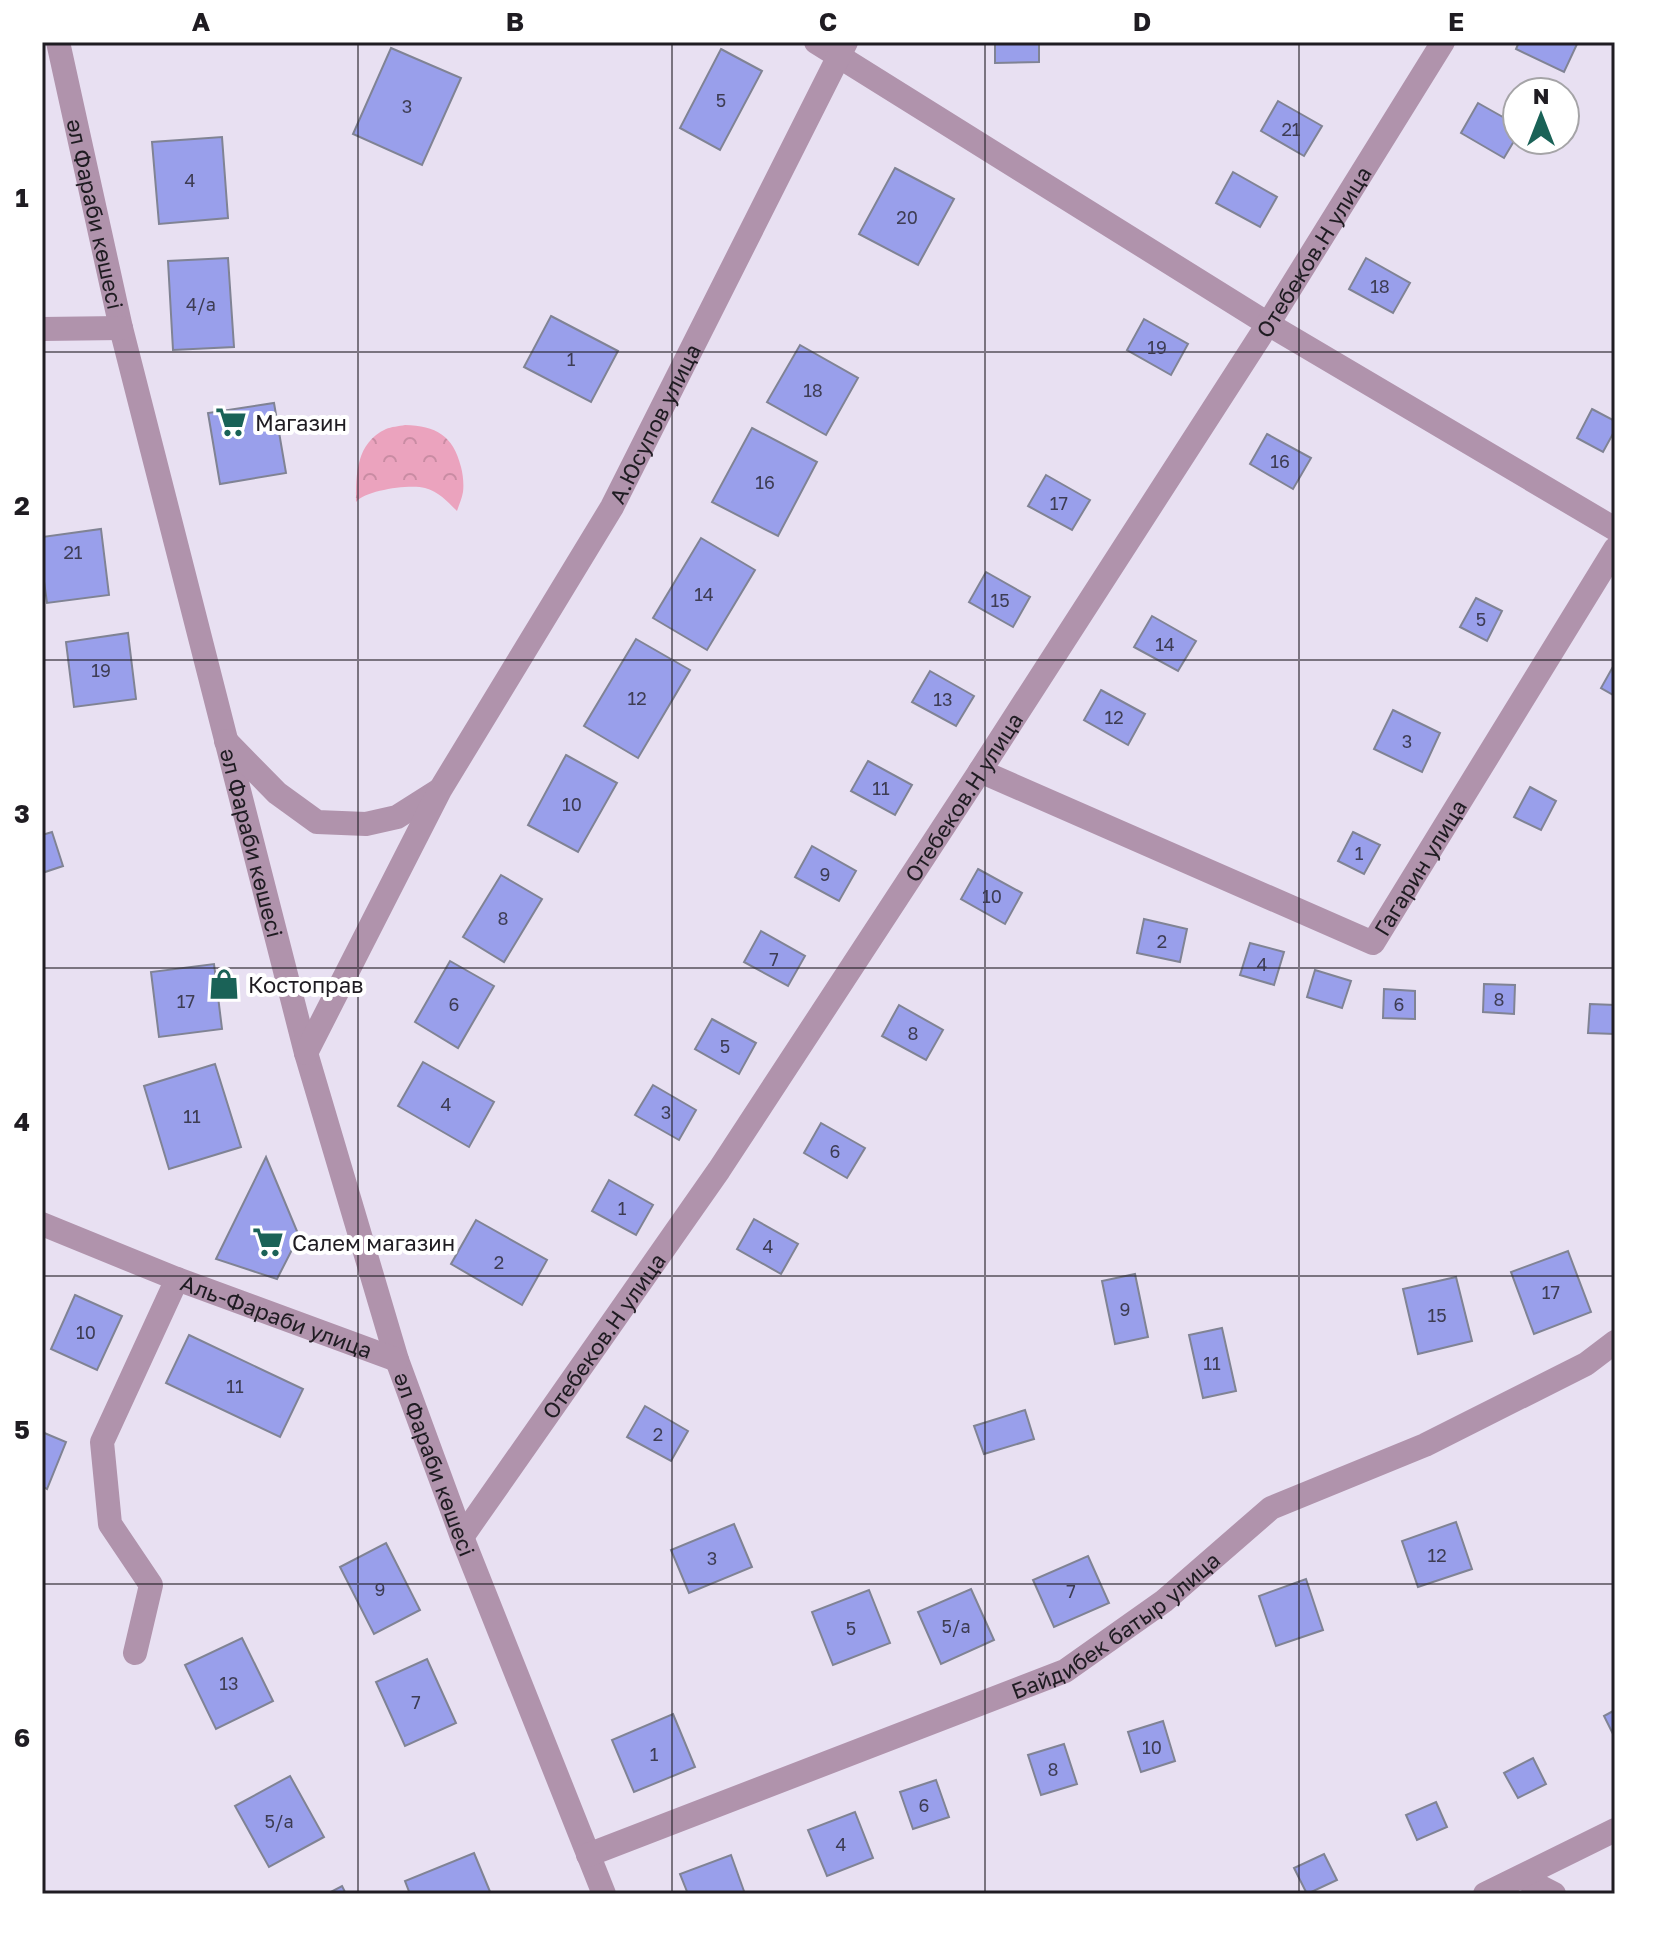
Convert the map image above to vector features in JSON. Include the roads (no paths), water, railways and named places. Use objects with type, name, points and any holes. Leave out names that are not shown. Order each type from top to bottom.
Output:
[{"type":"street","name":"әл Фараби көшесі","points":[[58,42],[121,328],[306,1053],[397,1360],[462,1537],[604,1894]]},
{"type":"street","points":[[816,42],[842,49],[1268,324],[1615,529]]},
{"type":"street","name":"Отебеков.Н улица","points":[[462,1537],[719,1170],[1268,324],[1443,42]]},
{"type":"street","name":"А.Юсупов улица","points":[[306,1053],[440,790],[612,507],[842,49]]},
{"type":"street","points":[[42,329],[121,328]]},
{"type":"street","name":"Гагарин улица","points":[[980,771],[1373,943],[1615,549]]},
{"type":"street","name":"А.Юсупов улица","points":[[226,740],[277,793],[317,822],[366,824],[397,817],[440,790]]},
{"type":"street","points":[[42,1224],[177,1279]]},
{"type":"street","name":"Аль-Фараби улица","points":[[135,1653],[151,1585],[110,1524],[102,1442],[177,1279],[397,1360]]},
{"type":"street","name":"Байдибек батыр улица","points":[[588,1855],[1065,1671],[1164,1601],[1271,1508],[1425,1445],[1586,1364],[1615,1342]]},
{"type":"street","points":[[1485,1894],[1615,1830]]},
{"type":"street","points":[[1521,1877],[1554,1894]]},
{"type":"place","name":"Магазин","points":[[231,422]]},
{"type":"place","name":"Костоправ","points":[[224,984]]},
{"type":"place","name":"Салем магазин","points":[[268,1242]]}]
